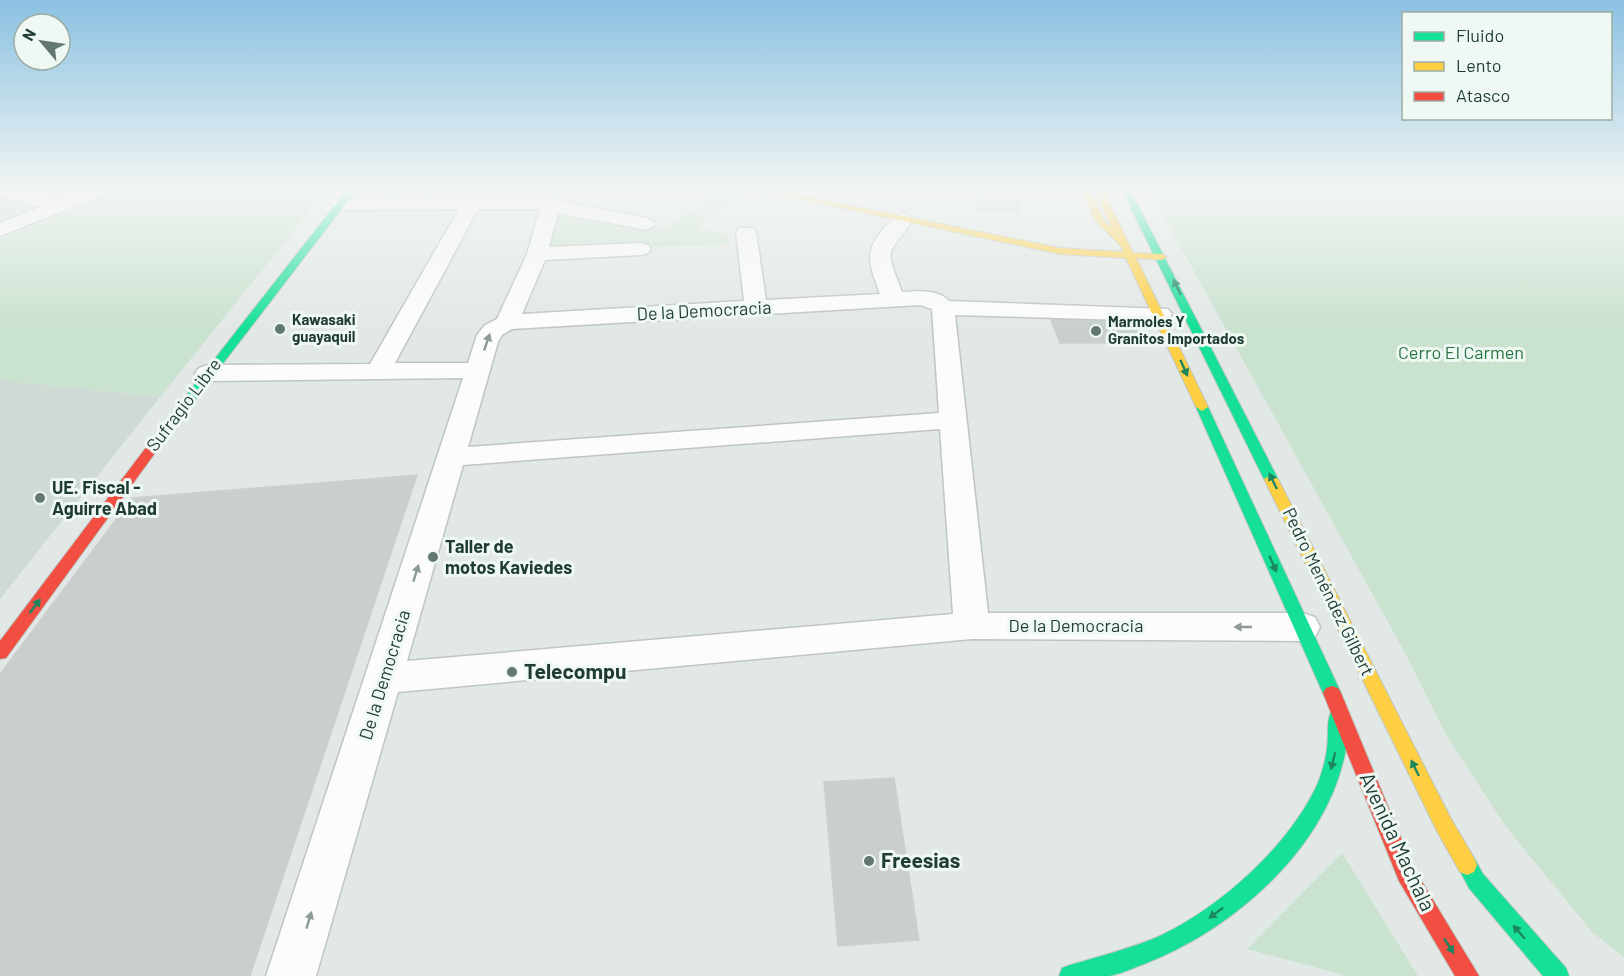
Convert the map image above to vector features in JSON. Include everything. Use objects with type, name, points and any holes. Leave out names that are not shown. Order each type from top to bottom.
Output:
[{"type":"main road","name":"Sufragio Libre","points":[[0,654],[208,373],[316,236]]},
{"type":"main road","points":[[985,236],[1060,251],[1132,256],[1158,250]]},
{"type":"main road","points":[[1042,236],[1125,244],[1158,250]]},
{"type":"main road","name":"Pedro Menéndez Gilbert","points":[[1116,236],[1125,244]]},
{"type":"main road","name":"Pedro Menéndez Gilbert","points":[[1121,236],[1160,314],[1336,703]]},
{"type":"main road","name":"Pedro Menéndez Gilbert","points":[[1150,236],[1444,825],[1476,881],[1558,976]]},
{"type":"main road","points":[[1070,976],[1096,969],[1199,926],[1235,899],[1273,863],[1307,815],[1334,765],[1338,739],[1336,703]]},
{"type":"main road","name":"Avenida Machala","points":[[1336,703],[1406,874],[1468,976]]},
{"type":"main road","points":[[1096,969],[1110,976]]},
{"type":"street","points":[[378,371],[453,236]]},
{"type":"street","points":[[507,322],[537,254],[542,236]]},
{"type":"street","points":[[746,236],[756,308]]},
{"type":"street","points":[[889,236],[880,245],[878,254],[894,300]]},
{"type":"street","points":[[537,254],[641,249]]},
{"type":"street","name":"De la Democracia","points":[[291,976],[385,678],[450,457],[491,331],[496,325],[507,322],[927,299],[937,301],[943,308],[1160,314]]},
{"type":"street","points":[[943,308],[972,626]]},
{"type":"street","points":[[208,373],[478,370]]},
{"type":"street","points":[[450,457],[954,420]]},
{"type":"street","name":"De la Democracia","points":[[385,678],[972,626],[1302,627]]},
{"type":"shaded area","name":"UE. Fiscal - Aguirre Abad","points":[[0,380],[160,397],[0,599]]},
{"type":"green space","points":[[9,236],[290,236],[160,397],[0,380],[0,239]]},
{"type":"green space","points":[[550,236],[726,236],[730,244],[546,251]]},
{"type":"green space","name":"Cerro El Carmen","points":[[1174,236],[1624,236],[1624,957],[1592,932],[1507,828],[1448,738],[1405,653]]},
{"type":"green space","points":[[1342,853],[1418,976],[1348,976],[1247,949]]},
{"type":"building","name":"Marmoles Y Granitos Importados","points":[[1050,318],[1131,319],[1144,343],[1060,343]]},
{"type":"building","points":[[417,475],[250,976],[0,976],[0,674],[132,498]]},
{"type":"building","name":"Freesias","points":[[894,778],[919,940],[838,946],[824,782]]},
{"type":"traffic: fast","points":[[167,428],[317,236]]},
{"type":"traffic: fast","points":[[1149,236],[1271,479]]},
{"type":"traffic: fast","points":[[1202,407],[1332,693]]},
{"type":"traffic: fast","points":[[1070,976],[1136,956],[1183,936],[1218,913],[1260,877],[1298,833],[1326,786],[1335,757],[1337,717]]},
{"type":"traffic: fast","points":[[1467,865],[1476,881],[1558,976]]},
{"type":"traffic: slow","points":[[984,236],[1060,251],[1162,257]]},
{"type":"traffic: slow","points":[[1116,236],[1125,244]]},
{"type":"traffic: slow","points":[[1121,236],[1202,407]]},
{"type":"traffic: slow","points":[[1271,479],[1444,825],[1467,865]]},
{"type":"traffic: jam","points":[[0,653],[167,428]]},
{"type":"traffic: jam","points":[[1332,693],[1406,874],[1468,976]]},
{"type":"place","name":"Kawasaki guayaquil","points":[[280,329]]},
{"type":"place","name":"Marmoles Y Granitos Importados","points":[[1096,331]]},
{"type":"place","name":"UE. Fiscal - Aguirre Abad","points":[[40,498]]},
{"type":"place","name":"Taller de motos Kaviedes","points":[[433,557]]},
{"type":"place","name":"Telecompu","points":[[512,672]]},
{"type":"place","name":"Freesias","points":[[869,861]]}]
